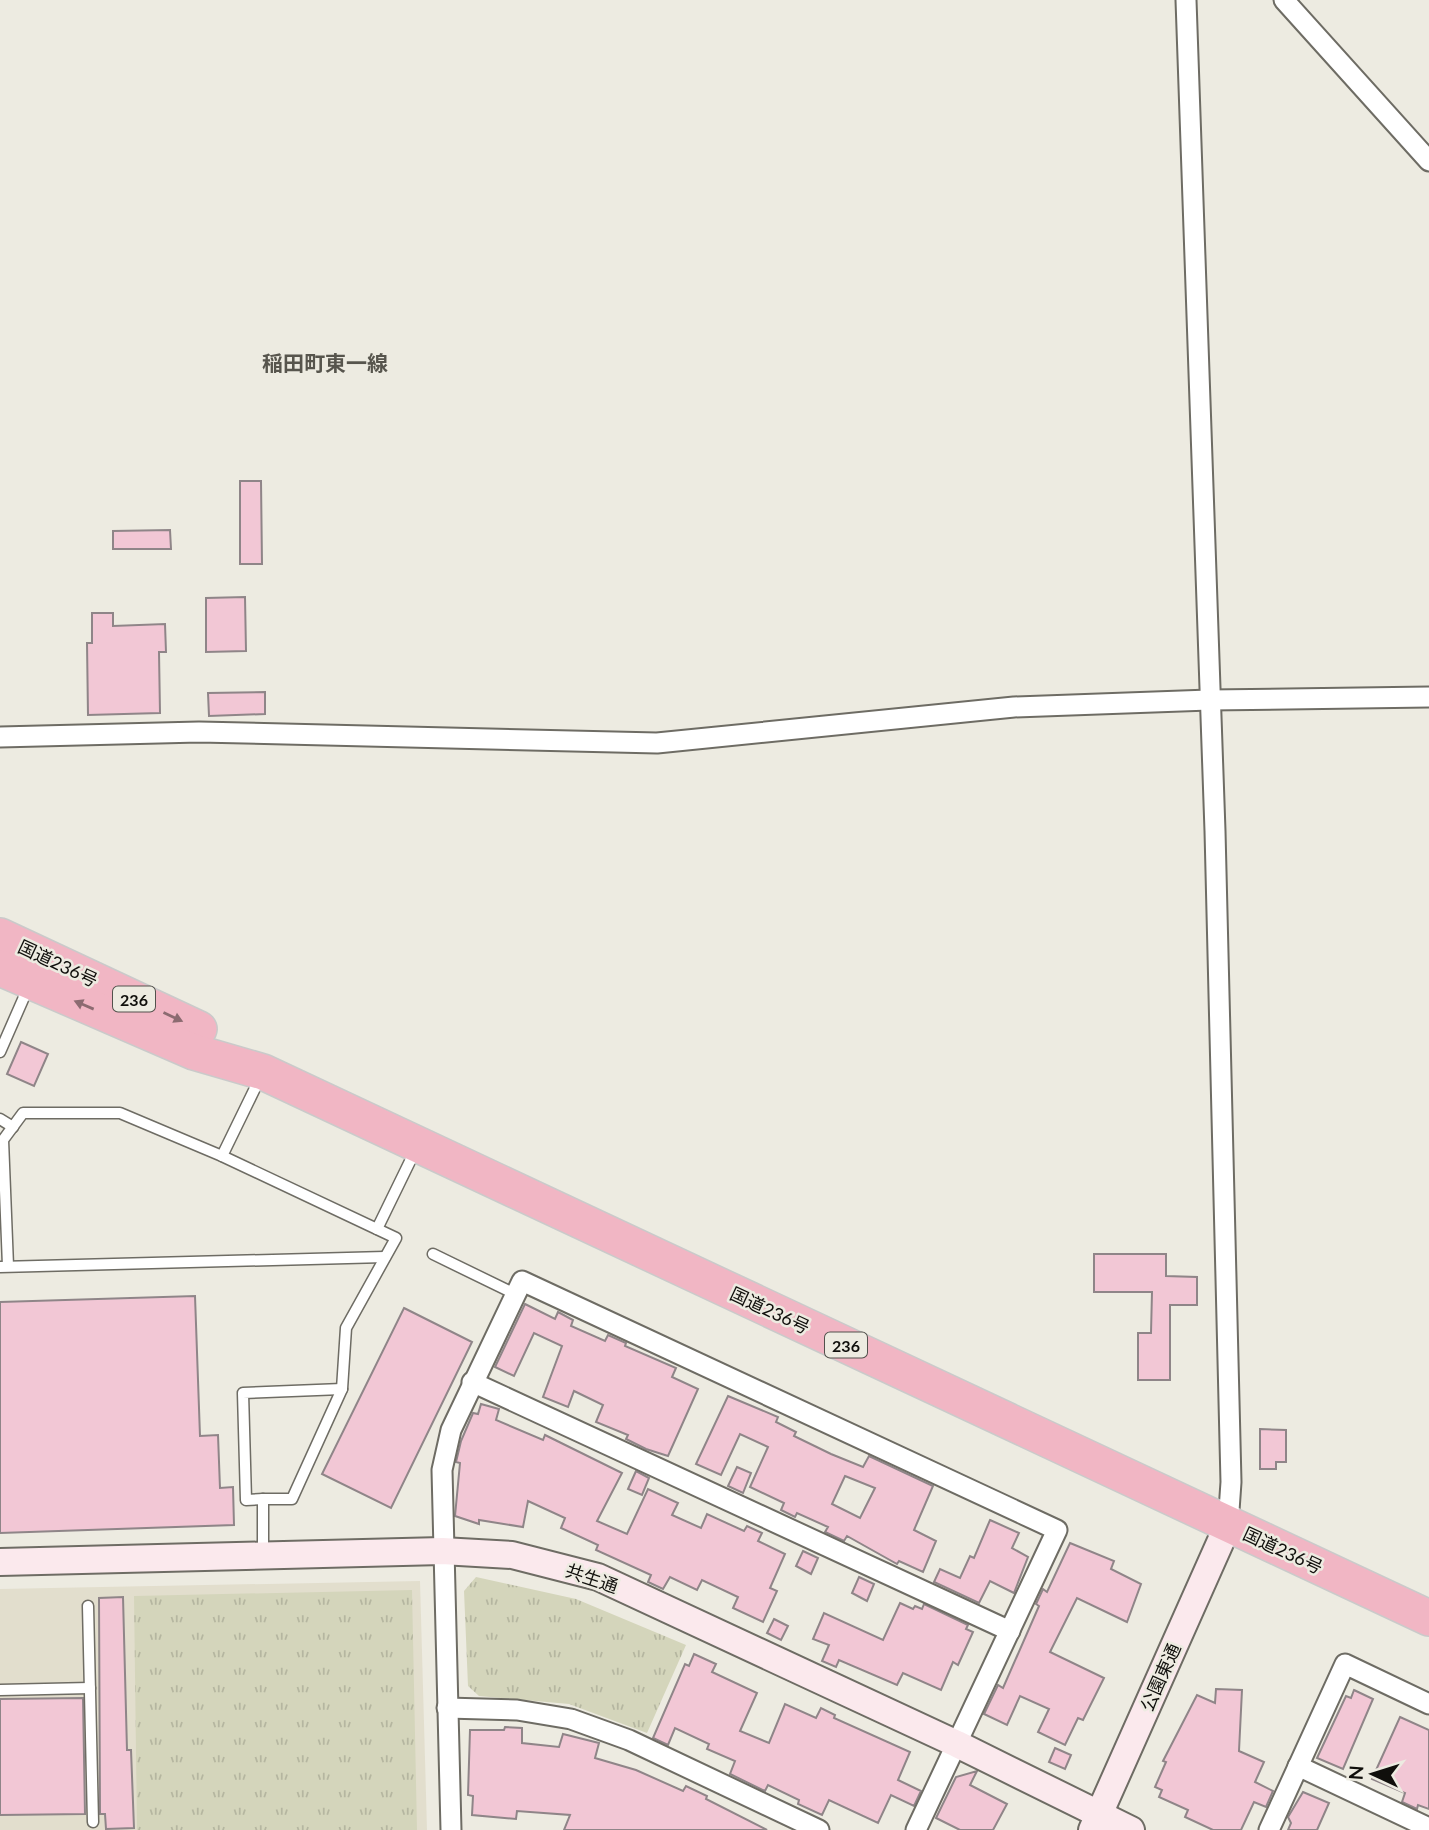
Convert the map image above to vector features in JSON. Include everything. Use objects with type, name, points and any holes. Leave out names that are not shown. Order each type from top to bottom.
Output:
[{"type":"highway","name":"国道236号","points":[[0,936],[29,969],[194,1052],[263,1072],[1429,1618]]},
{"type":"street","points":[[1186,0],[1231,1482],[1228,1525]]},
{"type":"street","points":[[1284,0],[1429,161]]},
{"type":"street","points":[[0,737],[199,732],[657,743],[1014,707],[1209,699],[1429,697]]},
{"type":"street","points":[[450,1830],[442,1470],[451,1430],[472,1381],[522,1281],[1057,1530],[916,1830]]},
{"type":"street","points":[[472,1381],[1010,1631]]},
{"type":"street","name":"公園東通","points":[[1095,1823],[1228,1525]]},
{"type":"street","name":"共生通","points":[[0,1562],[442,1551],[512,1555],[598,1577],[957,1744],[1095,1823],[1132,1830]]},
{"type":"street","points":[[1269,1830],[1345,1664],[1429,1704]]},
{"type":"street","points":[[447,1708],[517,1710],[571,1719],[628,1740],[819,1830]]},
{"type":"street","points":[[1298,1766],[1429,1828]]},
{"type":"lane","points":[[0,1052],[29,969]]},
{"type":"lane","points":[[222,1156],[263,1072]]},
{"type":"lane","points":[[342,1389],[243,1393],[246,1500],[292,1499],[342,1389],[346,1328],[386,1257],[396,1238],[222,1156],[120,1113],[23,1113],[3,1140],[4,1267],[386,1257]]},
{"type":"lane","points":[[0,1119],[13,1127]]},
{"type":"lane","points":[[377,1229],[418,1145]]},
{"type":"lane","points":[[433,1254],[516,1294]]},
{"type":"lane","points":[[263,1499],[264,1556]]},
{"type":"lane","points":[[88,1606],[93,1822]]},
{"type":"lane","points":[[0,1690],[90,1688]]},
{"type":"shaded area","points":[[420,1581],[427,1830],[0,1830],[0,1589]]},
{"type":"green space","points":[[476,1577],[576,1599],[686,1645],[647,1733],[569,1704],[479,1696],[468,1686],[464,1591]]},
{"type":"green space","points":[[412,1590],[417,1830],[137,1830],[134,1596]]},
{"type":"building","points":[[240,481],[261,481],[262,564],[240,564]]},
{"type":"building","points":[[170,530],[171,549],[113,549],[113,531]]},
{"type":"building","points":[[245,597],[246,651],[206,652],[206,598]]},
{"type":"building","points":[[92,613],[113,613],[113,626],[165,624],[166,652],[159,652],[160,713],[88,715],[87,643],[92,643]]},
{"type":"building","points":[[265,692],[265,714],[209,716],[208,693]]},
{"type":"building","points":[[21,1042],[48,1054],[34,1086],[7,1074]]},
{"type":"building","points":[[1094,1254],[1166,1254],[1166,1276],[1197,1277],[1197,1305],[1170,1305],[1170,1380],[1138,1380],[1138,1333],[1151,1333],[1152,1292],[1094,1292]]},
{"type":"building","points":[[195,1296],[200,1436],[218,1435],[220,1488],[233,1487],[234,1525],[0,1533],[0,1302]]},
{"type":"building","points":[[525,1304],[555,1319],[558,1312],[573,1320],[571,1326],[605,1341],[608,1335],[626,1343],[625,1346],[676,1368],[672,1377],[698,1389],[668,1456],[646,1449],[626,1439],[628,1435],[596,1422],[603,1405],[574,1391],[568,1407],[543,1397],[562,1346],[534,1333],[514,1376],[495,1367]]},
{"type":"building","points":[[404,1308],[472,1342],[391,1508],[322,1474]]},
{"type":"building","points":[[728,1396],[778,1417],[776,1422],[796,1432],[794,1436],[831,1454],[863,1467],[869,1456],[933,1486],[914,1530],[936,1541],[923,1572],[899,1561],[897,1564],[847,1536],[844,1541],[825,1532],[828,1527],[797,1513],[795,1517],[781,1510],[784,1503],[750,1487],[768,1447],[740,1434],[721,1475],[696,1464]],"holes":[[[845,1476],[875,1488],[860,1518],[832,1504]]]},
{"type":"building","points":[[481,1404],[499,1409],[496,1420],[543,1440],[545,1435],[622,1473],[597,1521],[627,1534],[648,1489],[678,1503],[672,1515],[701,1528],[707,1514],[744,1531],[747,1526],[762,1533],[758,1541],[785,1554],[770,1588],[777,1591],[763,1622],[733,1608],[738,1597],[702,1580],[697,1590],[670,1577],[663,1589],[648,1582],[651,1575],[596,1550],[598,1545],[561,1528],[565,1518],[528,1501],[523,1527],[479,1520],[479,1524],[455,1516],[460,1463],[456,1462],[461,1441],[473,1413],[478,1414]]},
{"type":"building","points":[[1260,1429],[1286,1430],[1286,1462],[1276,1462],[1276,1469],[1260,1469]]},
{"type":"building","points":[[737,1467],[751,1473],[743,1493],[728,1486]]},
{"type":"building","points":[[636,1471],[649,1478],[642,1495],[628,1489]]},
{"type":"building","points":[[990,1520],[1019,1533],[1012,1548],[1028,1557],[1014,1593],[990,1581],[979,1603],[934,1582],[940,1569],[960,1578],[970,1556],[974,1558]]},
{"type":"building","points":[[1070,1543],[1114,1561],[1111,1569],[1141,1584],[1127,1622],[1077,1598],[1050,1652],[1104,1678],[1083,1720],[1078,1718],[1065,1745],[1038,1732],[1049,1709],[1020,1696],[1007,1725],[984,1714],[998,1685],[1003,1688],[1039,1606],[1036,1604],[1043,1589],[1047,1592]]},
{"type":"building","points":[[803,1551],[818,1558],[811,1574],[796,1566]]},
{"type":"building","points":[[859,1577],[874,1584],[867,1601],[852,1593]]},
{"type":"building","points":[[123,1597],[127,1750],[131,1750],[134,1828],[106,1829],[105,1814],[100,1814],[99,1598]]},
{"type":"building","points":[[900,1603],[913,1609],[915,1606],[922,1609],[924,1604],[968,1625],[966,1629],[973,1632],[958,1665],[953,1662],[941,1690],[903,1673],[897,1685],[839,1660],[836,1667],[822,1661],[829,1645],[813,1639],[824,1613],[883,1640]]},
{"type":"building","points":[[774,1619],[788,1626],[781,1640],[767,1633]]},
{"type":"building","points":[[694,1654],[716,1664],[712,1672],[757,1693],[740,1731],[769,1743],[785,1704],[816,1718],[821,1708],[835,1715],[834,1718],[910,1752],[898,1780],[921,1791],[914,1806],[891,1795],[878,1823],[829,1800],[822,1815],[768,1785],[765,1791],[730,1774],[735,1761],[707,1749],[709,1744],[675,1728],[668,1745],[653,1738],[685,1664],[689,1666]]},
{"type":"building","points":[[1216,1689],[1242,1690],[1239,1751],[1264,1762],[1255,1782],[1273,1791],[1266,1807],[1254,1802],[1241,1830],[1213,1830],[1185,1817],[1188,1810],[1159,1797],[1162,1790],[1155,1787],[1166,1762],[1163,1761],[1197,1695],[1215,1703]]},
{"type":"building","points":[[1354,1690],[1373,1699],[1343,1769],[1317,1758],[1346,1696],[1351,1698]]},
{"type":"building","points":[[83,1698],[85,1814],[0,1815],[0,1699]]},
{"type":"building","points":[[1400,1717],[1429,1730],[1429,1809],[1418,1805],[1417,1809],[1402,1802],[1405,1793],[1372,1779]]},
{"type":"building","points":[[505,1727],[522,1728],[522,1743],[559,1747],[563,1734],[599,1743],[595,1758],[636,1770],[683,1791],[686,1786],[767,1830],[564,1830],[570,1815],[517,1811],[516,1819],[472,1815],[473,1796],[468,1795],[470,1730],[504,1730]]},
{"type":"building","points":[[1055,1748],[1071,1755],[1065,1769],[1049,1762]]},
{"type":"building","points":[[977,1771],[970,1785],[1007,1804],[993,1830],[960,1830],[936,1818],[956,1777]]},
{"type":"building","points":[[1303,1792],[1329,1803],[1317,1830],[1288,1830],[1291,1823],[1288,1817]]},
{"type":"district","name":"稲田町東一線","points":[[325,362]]}]
